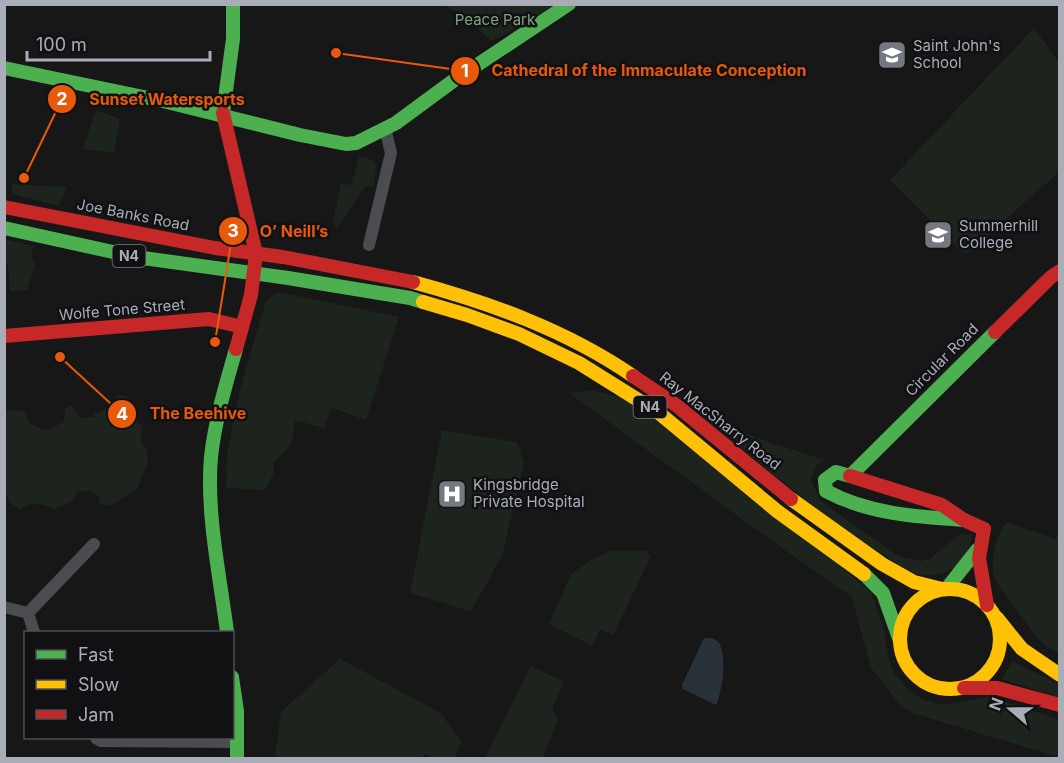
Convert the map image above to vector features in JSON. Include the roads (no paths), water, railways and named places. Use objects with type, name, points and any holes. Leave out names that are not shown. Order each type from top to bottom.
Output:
[{"type":"main road","points":[[227,631],[210,497],[210,478],[216,421],[244,322],[255,274],[256,254],[224,115],[233,39],[232,4]]},
{"type":"main road","points":[[4,68],[224,115],[300,135],[346,144],[356,143],[396,123],[453,81],[569,4]]},
{"type":"main road","name":"Joe Banks Road","points":[[4,207],[256,254]]},
{"type":"main road","name":"N4","points":[[4,228],[136,257],[255,274]]},
{"type":"main road","name":"Ray MacSharry Road","points":[[256,254],[395,276],[458,294],[573,340],[626,371],[676,405],[804,509],[882,564],[914,582],[944,589]]},
{"type":"main road","name":"Circular Road","points":[[850,476],[1059,271]]},
{"type":"main road","name":"Ray MacSharry Road","points":[[255,274],[410,298],[519,334],[588,368],[659,413],[777,511],[860,569],[883,593],[900,641]]},
{"type":"main road","name":"Wolfe Tone Street","points":[[4,336],[209,319],[244,322]]},
{"type":"main road","points":[[900,641],[901,627],[911,608],[928,594],[944,589],[977,550],[984,529],[964,520],[942,505],[841,472],[831,474],[825,480],[826,490],[860,506],[964,520]]},
{"type":"main road","points":[[977,550],[987,604]]},
{"type":"main road","name":"N4","points":[[944,589],[962,590],[976,595],[987,604],[1022,649],[1059,675]]},
{"type":"main road","name":"N4","points":[[963,688],[977,682],[996,660],[1000,638],[996,617]]},
{"type":"main road","name":"N4","points":[[900,641],[909,669],[920,680],[933,687],[948,690],[997,688],[1059,705]]},
{"type":"main road","points":[[234,691],[237,711],[237,759]]},
{"type":"street","points":[[369,245],[391,153],[385,128]]},
{"type":"street","points":[[28,613],[94,544]]},
{"type":"street","points":[[4,607],[28,613]]},
{"type":"street","points":[[28,613],[33,631]]},
{"type":"street","points":[[98,739],[101,741],[236,742]]},
{"type":"place","name":"Cathedral of the Immaculate Conception","points":[[336,53]]},
{"type":"place","name":"Saint John's School","points":[[892,55]]},
{"type":"place","name":"Sunset Watersports","points":[[24,178]]},
{"type":"place","name":"Summerhill College","points":[[938,235]]},
{"type":"place","name":"O’ Neill’s","points":[[215,342]]},
{"type":"place","name":"The Beehive","points":[[60,357]]},
{"type":"place","name":"Kingsbridge Private Hospital","points":[[452,494]]},
{"type":"park label","name":"Peace Park","points":[[495,20]]}]
